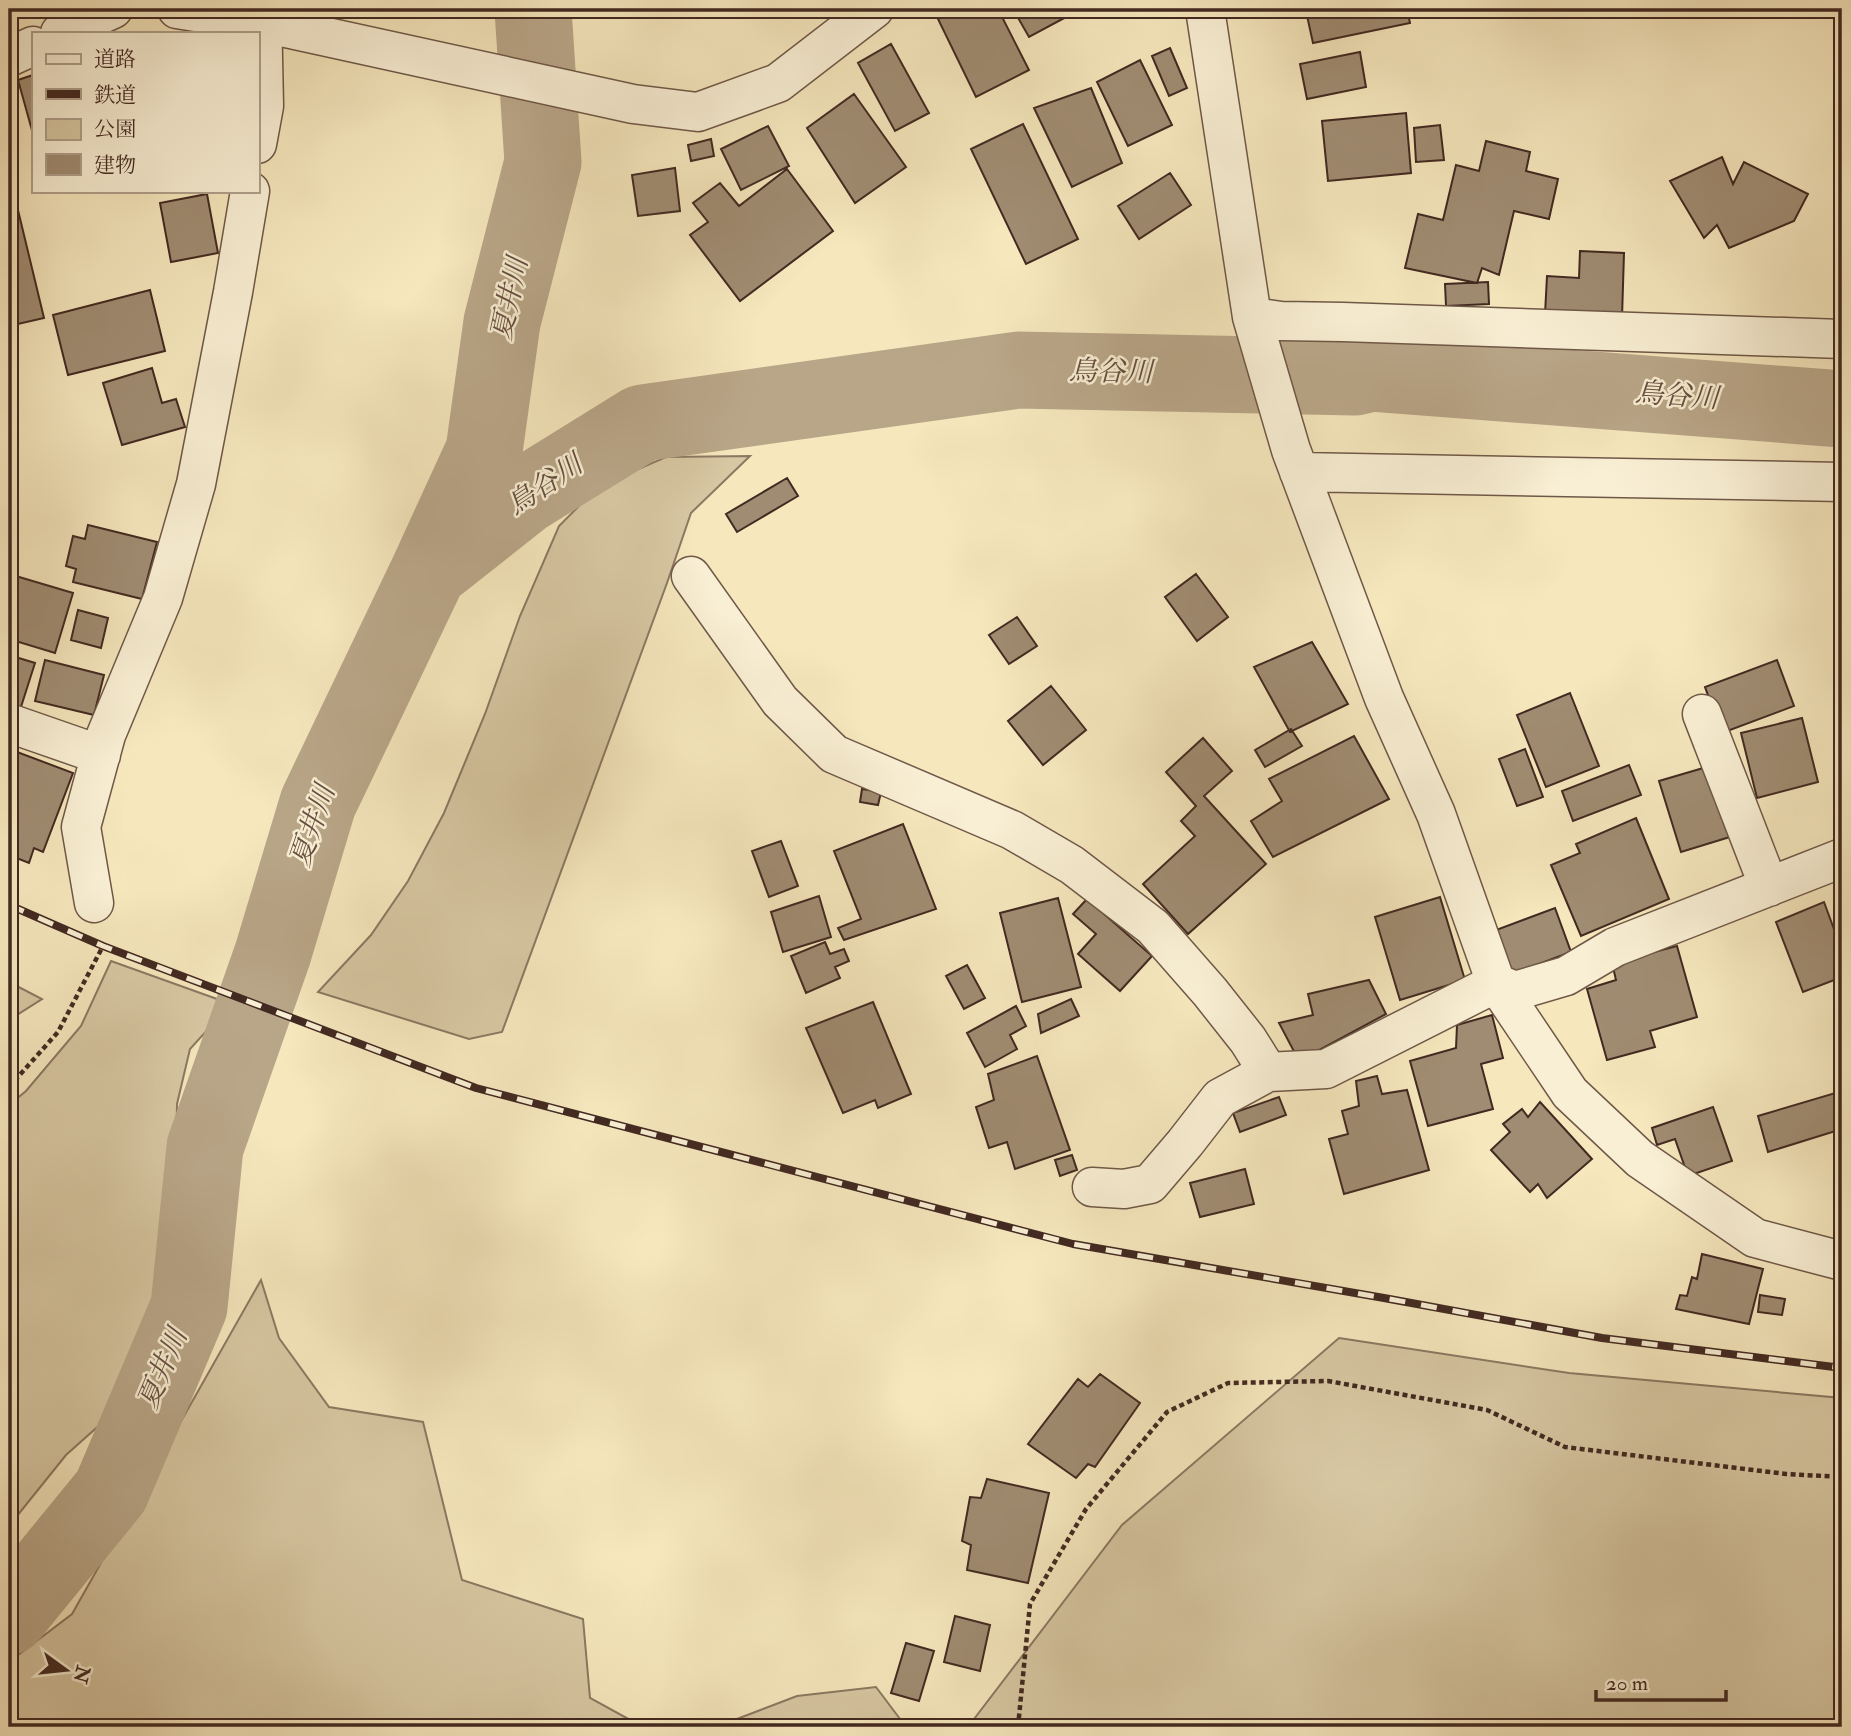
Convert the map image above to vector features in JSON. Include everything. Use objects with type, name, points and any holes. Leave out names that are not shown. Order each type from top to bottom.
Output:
[{"type":"street","points":[[62,32],[113,9]]},
{"type":"street","points":[[177,9],[262,16],[306,33],[632,104],[698,112],[778,83],[874,9]]},
{"type":"street","points":[[1205,9],[1256,332],[1295,461],[1384,698],[1436,814],[1496,983],[1570,1093],[1640,1158],[1755,1238],[1842,1261]]},
{"type":"street","points":[[259,133],[264,106],[262,16]]},
{"type":"street","points":[[9,57],[32,46]]},
{"type":"street","points":[[94,903],[81,827],[106,735],[163,598],[196,484],[250,192]]},
{"type":"street","points":[[1256,332],[1281,321],[1842,339]]},
{"type":"street","points":[[1295,461],[1842,482]]},
{"type":"street","points":[[691,576],[780,701],[834,754],[1012,830],[1072,865],[1153,927],[1248,1040],[1268,1072]]},
{"type":"street","points":[[1702,714],[1769,887]]},
{"type":"street","points":[[9,723],[101,755]]},
{"type":"street","points":[[1092,1187],[1124,1189],[1150,1184],[1220,1098],[1268,1072],[1325,1069],[1496,983],[1515,991],[1566,976],[1615,947],[1842,858]]},
{"type":"path","points":[[9,1087],[58,1032],[103,946]]},
{"type":"path","points":[[1018,1727],[1030,1604],[1086,1509],[1167,1412],[1228,1382],[1328,1381],[1487,1410],[1565,1447],[1786,1474],[1842,1476]]},
{"type":"green space","points":[[750,456],[691,513],[502,1032],[469,1039],[318,992],[371,935],[408,881],[444,813],[485,714],[520,616],[559,526],[599,486],[666,457]]},
{"type":"green space","points":[[111,961],[231,1004],[190,1049],[177,1104],[174,1277],[154,1343],[130,1398],[66,1455],[9,1526],[9,1105],[26,1091],[81,1026]]},
{"type":"green space","points":[[9,982],[42,999],[9,1020]]},
{"type":"green space","points":[[261,1280],[279,1338],[329,1407],[423,1422],[462,1580],[583,1619],[590,1698],[643,1727],[9,1727],[9,1662],[72,1614]]},
{"type":"green space","points":[[1339,1338],[1569,1373],[1842,1398],[1842,1727],[968,1727],[1122,1525]]},
{"type":"green space","points":[[876,1687],[906,1727],[716,1727],[797,1696]]},
{"type":"building","points":[[958,9],[998,9],[1029,70],[976,97],[938,19]]},
{"type":"building","points":[[1013,9],[1064,9],[1068,16],[1029,37]]},
{"type":"building","points":[[1407,9],[1410,23],[1313,43],[1306,11]]},
{"type":"building","points":[[891,44],[929,113],[895,131],[858,63]]},
{"type":"building","points":[[1170,48],[1187,88],[1169,96],[1152,56]]},
{"type":"building","points":[[1360,52],[1366,87],[1307,99],[1300,64]]},
{"type":"building","points":[[1140,60],[1172,125],[1128,146],[1097,82]]},
{"type":"building","points":[[32,75],[32,130],[18,80]]},
{"type":"building","points":[[1091,88],[1122,163],[1072,187],[1034,108]]},
{"type":"building","points":[[854,94],[906,167],[855,203],[807,128]]},
{"type":"building","points":[[1406,113],[1411,173],[1328,181],[1322,121]]},
{"type":"building","points":[[1023,124],[1078,239],[1026,264],[971,149]]},
{"type":"building","points":[[1440,125],[1444,160],[1416,162],[1414,128]]},
{"type":"building","points":[[768,126],[789,166],[741,190],[721,149]]},
{"type":"building","points":[[711,139],[714,156],[691,161],[688,145]]},
{"type":"building","points":[[1486,141],[1530,152],[1526,171],[1558,179],[1549,219],[1514,211],[1499,275],[1482,268],[1477,283],[1405,268],[1418,214],[1443,220],[1456,165],[1479,171]]},
{"type":"building","points":[[1722,157],[1733,184],[1744,162],[1808,194],[1794,221],[1729,248],[1717,225],[1704,238],[1670,181]]},
{"type":"building","points":[[675,168],[680,211],[638,216],[632,175]]},
{"type":"building","points":[[787,169],[833,231],[740,301],[690,235],[708,222],[693,203],[720,183],[739,206]]},
{"type":"building","points":[[1170,173],[1191,205],[1139,239],[1118,206]]},
{"type":"building","points":[[207,194],[218,253],[171,262],[160,203]]},
{"type":"building","points":[[17,206],[44,318],[9,326],[9,209]]},
{"type":"building","points":[[1580,251],[1624,253],[1622,318],[1545,314],[1547,276],[1579,278]]},
{"type":"building","points":[[1488,282],[1489,304],[1446,306],[1445,284]]},
{"type":"building","points":[[150,290],[165,351],[68,375],[53,315]]},
{"type":"building","points":[[152,368],[162,403],[176,399],[185,427],[122,445],[103,383]]},
{"type":"building","points":[[787,478],[798,496],[737,532],[726,514]]},
{"type":"building","points":[[88,525],[157,542],[142,599],[73,582],[76,569],[66,566],[73,536],[85,539]]},
{"type":"building","points":[[9,574],[73,593],[55,653],[9,639]]},
{"type":"building","points":[[1196,574],[1228,617],[1197,641],[1165,597]]},
{"type":"building","points":[[78,610],[108,618],[101,648],[71,640]]},
{"type":"building","points":[[1017,617],[1037,646],[1009,664],[989,635]]},
{"type":"building","points":[[1312,642],[1348,704],[1290,732],[1254,667]]},
{"type":"building","points":[[9,655],[35,663],[20,710],[9,707]]},
{"type":"building","points":[[45,660],[104,675],[94,715],[35,701]]},
{"type":"building","points":[[1777,660],[1794,706],[1722,733],[1705,687]]},
{"type":"building","points":[[1051,686],[1086,730],[1043,765],[1008,721]]},
{"type":"building","points":[[1570,693],[1599,766],[1546,787],[1517,715]]},
{"type":"building","points":[[1802,718],[1818,782],[1757,798],[1741,733]]},
{"type":"building","points":[[1291,729],[1302,746],[1265,767],[1255,750]]},
{"type":"building","points":[[1354,736],[1389,799],[1273,857],[1251,821],[1282,801],[1269,779]]},
{"type":"building","points":[[1203,738],[1232,771],[1204,796],[1266,864],[1188,934],[1143,884],[1195,836],[1181,821],[1196,806],[1166,772]]},
{"type":"building","points":[[1525,749],[1543,797],[1517,806],[1499,759]]},
{"type":"building","points":[[17,752],[73,773],[43,852],[34,848],[29,863],[9,855],[9,773]]},
{"type":"building","points":[[1629,765],[1641,795],[1573,821],[1562,791]]},
{"type":"building","points":[[1710,766],[1733,836],[1681,852],[1659,781]]},
{"type":"building","points":[[862,789],[881,792],[878,805],[860,802]]},
{"type":"building","points":[[1636,818],[1669,899],[1581,936],[1551,865],[1580,853],[1576,844]]},
{"type":"building","points":[[903,824],[936,909],[844,940],[838,928],[861,919],[834,851]]},
{"type":"building","points":[[781,841],[798,886],[769,897],[752,851]]},
{"type":"building","points":[[819,896],[831,937],[783,952],[771,912]]},
{"type":"building","points":[[1440,897],[1465,980],[1400,1000],[1375,917]]},
{"type":"building","points":[[1058,898],[1081,987],[1022,1002],[1000,913]]},
{"type":"building","points":[[1087,899],[1152,956],[1120,991],[1078,954],[1096,934],[1073,914]]},
{"type":"building","points":[[1824,902],[1842,951],[1842,977],[1803,992],[1776,922]]},
{"type":"building","points":[[1555,908],[1571,952],[1512,974],[1496,930]]},
{"type":"building","points":[[825,942],[830,954],[844,949],[849,961],[835,967],[840,978],[806,993],[791,956]]},
{"type":"building","points":[[1677,946],[1697,1017],[1650,1031],[1655,1047],[1607,1060],[1587,989],[1616,980],[1612,963]]},
{"type":"building","points":[[967,965],[985,998],[964,1009],[946,976]]},
{"type":"building","points":[[1369,980],[1386,1014],[1299,1061],[1279,1023],[1313,1015],[1308,994]]},
{"type":"building","points":[[1071,999],[1079,1016],[1041,1033],[1038,1014]]},
{"type":"building","points":[[873,1002],[911,1094],[878,1108],[875,1100],[843,1113],[806,1028]]},
{"type":"building","points":[[1016,1006],[1026,1026],[1010,1035],[1017,1049],[985,1067],[967,1033]]},
{"type":"building","points":[[1492,1015],[1503,1058],[1481,1064],[1493,1109],[1428,1126],[1410,1061],[1456,1048],[1457,1025]]},
{"type":"building","points":[[1037,1056],[1070,1150],[1015,1169],[1007,1142],[989,1148],[976,1107],[994,1100],[988,1074]]},
{"type":"building","points":[[1377,1076],[1382,1094],[1407,1090],[1429,1170],[1344,1194],[1329,1139],[1348,1134],[1342,1111],[1359,1106],[1356,1081]]},
{"type":"building","points":[[1842,1091],[1842,1129],[1768,1152],[1758,1116]]},
{"type":"building","points":[[1279,1097],[1286,1115],[1240,1132],[1233,1113]]},
{"type":"building","points":[[1540,1102],[1592,1159],[1547,1198],[1538,1184],[1530,1192],[1491,1150],[1510,1132],[1503,1124],[1522,1109],[1528,1117]]},
{"type":"building","points":[[1713,1107],[1732,1161],[1688,1176],[1675,1139],[1657,1145],[1652,1128]]},
{"type":"building","points":[[1072,1155],[1077,1170],[1060,1176],[1055,1160]]},
{"type":"building","points":[[1245,1169],[1254,1204],[1200,1217],[1190,1183]]},
{"type":"building","points":[[1702,1254],[1763,1269],[1749,1324],[1676,1309],[1680,1295],[1687,1296],[1692,1277],[1697,1279]]},
{"type":"building","points":[[1760,1295],[1785,1299],[1782,1315],[1758,1312]]},
{"type":"building","points":[[1100,1374],[1140,1403],[1095,1467],[1088,1464],[1076,1478],[1028,1444],[1078,1379],[1088,1387]]},
{"type":"building","points":[[987,1479],[1049,1493],[1028,1583],[967,1570],[971,1545],[962,1541],[970,1497],[981,1498]]},
{"type":"building","points":[[955,1616],[990,1625],[980,1671],[944,1662]]},
{"type":"building","points":[[906,1643],[934,1651],[919,1701],[891,1693]]},
{"type":"waterway","name":"夏井川","points":[[9,1616],[111,1491],[189,1307],[205,1147],[273,953],[318,803],[484,451],[502,322],[543,162],[533,9]]},
{"type":"waterway","name":"鳥谷川","points":[[438,564],[524,496],[642,423],[1018,370],[1355,377],[1372,373],[1842,409]]},
{"type":"railway","points":[[9,905],[103,946],[476,1088],[1073,1244],[1602,1338],[1842,1368]]}]
